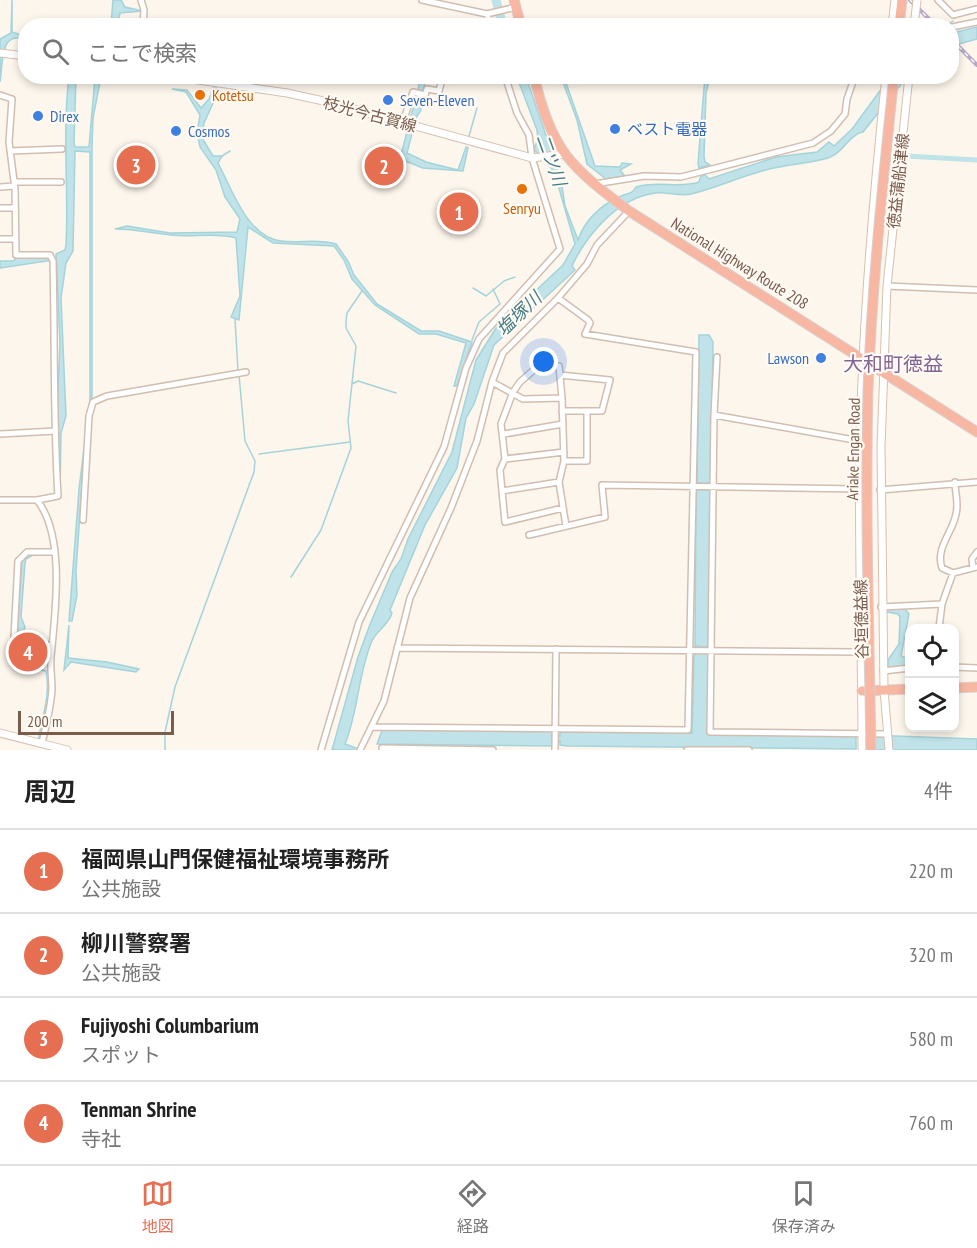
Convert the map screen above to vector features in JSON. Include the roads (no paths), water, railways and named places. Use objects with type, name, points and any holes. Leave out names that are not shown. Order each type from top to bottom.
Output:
[{"type":"highway","points":[[900,18],[902,0]]},
{"type":"highway","points":[[515,3],[519,18]]},
{"type":"highway","name":"National Highway Route 208","points":[[537,84],[551,126],[565,154],[595,184],[629,211],[977,432]]},
{"type":"highway","name":"Ariake Engan Road","points":[[871,750],[866,692],[867,454],[870,354],[893,84]]},
{"type":"highway","points":[[959,687],[977,687]]},
{"type":"highway","points":[[866,692],[905,689]]},
{"type":"main road","points":[[893,18],[895,0]]},
{"type":"main road","points":[[915,18],[917,0]]},
{"type":"main road","points":[[1,53],[18,55]]},
{"type":"main road","name":"枝光今古賀線","points":[[225,84],[286,93],[535,159],[565,154]]},
{"type":"main road","name":"徳益蒲船津線","points":[[862,357],[874,185],[885,84]]},
{"type":"main road","name":"徳益蒲船津線","points":[[883,373],[887,286],[908,84]]},
{"type":"main road","points":[[868,271],[887,286]]},
{"type":"main road","name":"谷垣徳益線","points":[[862,357],[859,489],[866,692],[862,750]]},
{"type":"main road","name":"谷垣徳益線","points":[[883,373],[880,490],[883,671],[889,750]]},
{"type":"main road","points":[[860,441],[881,447]]},
{"type":"main road","points":[[859,489],[880,490]]},
{"type":"main road","points":[[0,734],[67,750]]},
{"type":"street","points":[[141,0],[144,18]]},
{"type":"street","points":[[422,0],[493,14],[515,3]]},
{"type":"street","points":[[938,0],[953,15],[977,9]]},
{"type":"street","points":[[492,18],[493,14]]},
{"type":"street","points":[[959,25],[977,22]]},
{"type":"street","points":[[408,124],[413,92],[419,94],[427,89],[439,92],[441,84]]},
{"type":"street","points":[[321,750],[359,622],[444,447],[466,368],[479,339],[560,249],[529,135],[517,113],[508,84]]},
{"type":"street","points":[[595,184],[644,176],[681,177],[813,143],[831,131],[845,114],[852,84]]},
{"type":"street","points":[[0,95],[9,96],[12,99],[10,151],[17,256],[52,258],[58,496],[37,500],[0,500]]},
{"type":"street","points":[[10,151],[62,149]]},
{"type":"street","points":[[0,187],[14,184],[61,182]]},
{"type":"street","points":[[0,208],[15,208]]},
{"type":"street","points":[[360,750],[384,701],[410,598],[451,508],[477,441],[502,353],[558,298],[587,264],[597,245],[629,211]]},
{"type":"street","points":[[0,238],[15,238]]},
{"type":"street","points":[[887,286],[977,290]]},
{"type":"street","points":[[372,727],[688,730],[696,352],[585,334],[590,323],[588,320],[558,298]]},
{"type":"street","points":[[717,357],[714,415],[710,732],[887,734]]},
{"type":"street","points":[[563,508],[505,522],[500,470],[504,459],[504,434],[501,424],[513,392],[536,368],[559,366],[564,461],[559,483],[566,526]]},
{"type":"street","points":[[83,520],[89,416],[93,402],[107,396],[246,372]]},
{"type":"street","points":[[560,375],[610,380],[602,411],[562,411]]},
{"type":"street","points":[[492,382],[523,399],[562,398]]},
{"type":"street","points":[[564,461],[587,461],[587,411]]},
{"type":"street","points":[[714,415],[860,441]]},
{"type":"street","points":[[504,434],[563,424]]},
{"type":"street","points":[[0,434],[56,431]]},
{"type":"street","points":[[504,459],[564,452]]},
{"type":"street","points":[[880,490],[918,489],[955,482],[977,482]]},
{"type":"street","points":[[955,482],[958,504],[956,518],[944,542],[940,562],[942,568],[953,573],[975,567],[972,559],[977,552]]},
{"type":"street","points":[[502,491],[559,483]]},
{"type":"street","points":[[529,535],[605,517],[602,485],[859,489]]},
{"type":"street","points":[[37,500],[50,523],[55,552],[52,692],[39,742]]},
{"type":"street","points":[[14,656],[18,640],[18,561],[27,552],[55,552]]},
{"type":"street","points":[[940,624],[942,604],[953,573]]},
{"type":"street","points":[[882,607],[942,604]]},
{"type":"street","points":[[18,640],[52,646]]},
{"type":"street","points":[[397,648],[856,652]]},
{"type":"street","points":[[555,750],[556,649]]},
{"type":"street","points":[[959,667],[977,668]]},
{"type":"street","points":[[883,671],[905,668]]},
{"type":"street","points":[[382,748],[493,750]]},
{"type":"street","points":[[687,750],[749,750]]},
{"type":"water","points":[[12,0],[12,32],[18,34],[18,38],[11,39],[4,50],[0,82],[0,39],[11,33]]},
{"type":"water","points":[[113,0],[121,0],[125,7],[142,11],[120,13],[119,18],[112,18]]},
{"type":"water","points":[[977,27],[977,39],[959,44],[959,31]]},
{"type":"water","points":[[68,84],[76,84],[74,143],[75,147],[89,147],[94,84],[100,84],[93,118],[92,148],[92,396],[86,431],[90,400],[90,152],[75,151],[73,251],[66,263],[61,298],[66,416],[61,433],[60,495],[57,414],[60,344],[56,254],[65,250],[66,245]]},
{"type":"water","points":[[214,84],[222,84],[204,123],[202,138],[213,156],[222,156],[218,163],[235,198],[250,221],[269,238],[281,241],[321,241],[336,244],[348,261],[354,275],[377,304],[421,331],[439,331],[472,342],[457,386],[454,386],[466,343],[436,334],[419,334],[375,305],[352,279],[344,260],[334,246],[273,243],[248,227],[239,320],[231,317],[240,296],[236,238],[220,235],[179,236],[115,229],[127,226],[170,233],[237,232],[240,219],[225,197],[216,170],[200,147],[197,133],[200,115],[186,92],[172,89],[187,90],[201,108],[209,99]]},
{"type":"water","points":[[419,84],[425,84],[420,100],[421,110],[416,118],[407,153],[426,162],[458,170],[466,147],[468,148],[463,171],[423,168],[400,159]]},
{"type":"water","name":"塩塚川","points":[[520,84],[528,84],[561,179],[565,206],[578,240],[585,226],[600,209],[636,187],[652,184],[691,184],[699,182],[701,176],[705,175],[709,179],[776,157],[817,152],[829,142],[834,146],[852,129],[885,84],[901,84],[863,132],[854,136],[834,156],[764,171],[691,194],[655,193],[641,196],[616,210],[605,219],[586,242],[572,266],[575,270],[494,345],[474,404],[466,418],[457,468],[425,525],[390,610],[392,613],[373,639],[367,656],[345,744],[356,748],[354,750],[332,750],[358,657],[369,627],[392,572],[401,559],[408,539],[452,452],[476,360],[496,328],[563,265],[575,244],[556,178],[552,169],[534,149],[538,139],[537,130]]},
{"type":"water","points":[[564,84],[566,84],[595,166],[620,167],[622,163],[631,164],[620,170],[625,176],[606,179],[587,164],[577,120]]},
{"type":"water","points":[[704,84],[708,84],[704,156],[705,162],[710,165],[699,168]]},
{"type":"water","points":[[18,257],[53,257],[54,260],[0,268],[0,261],[13,261]]},
{"type":"water","points":[[699,335],[709,335],[713,342],[711,483],[706,483],[706,490],[712,490],[709,647],[703,647],[704,652],[709,652],[708,733],[856,735],[856,749],[567,746],[560,745],[560,741],[554,741],[554,746],[377,744],[383,728],[554,731],[555,736],[560,736],[560,732],[692,733],[694,652],[700,651],[700,646],[695,646],[696,490],[702,489],[702,483],[697,483]]},
{"type":"water","points":[[85,443],[76,571],[77,595],[72,621],[69,621],[79,489]]},
{"type":"water","points":[[26,553],[35,554],[26,559],[25,563],[21,617],[25,627],[22,637],[17,637],[22,559]]},
{"type":"water","points":[[887,608],[905,609],[909,614],[907,624],[905,624],[901,656],[905,658],[905,666],[888,669],[888,660],[899,644],[900,617],[898,614],[887,612]]},
{"type":"water","points":[[69,625],[68,658],[107,662],[139,669],[136,672],[71,662],[64,670]]},
{"type":"water","points":[[868,735],[977,739],[977,750],[868,750],[866,737]]},
{"type":"waterway","name":"二ツ川","points":[[496,0],[501,18]]},
{"type":"waterway","points":[[469,136],[477,108]]},
{"type":"waterway","points":[[222,156],[230,151]]},
{"type":"waterway","points":[[906,156],[977,160]]},
{"type":"waterway","points":[[473,288],[486,296],[504,281],[515,277]]},
{"type":"waterway","points":[[472,340],[479,322],[500,304],[493,289]]},
{"type":"waterway","points":[[291,577],[321,530],[351,448],[348,421],[356,346],[346,328],[346,320],[347,313],[362,291]]},
{"type":"waterway","points":[[235,319],[238,371]]},
{"type":"waterway","points":[[165,750],[165,732],[175,687],[254,472],[255,461],[245,441],[239,375]]},
{"type":"waterway","points":[[352,384],[358,381],[396,393]]},
{"type":"waterway","points":[[259,454],[350,442]]},
{"type":"waterway","points":[[19,642],[17,665],[46,671],[47,697],[38,741]]},
{"type":"railway","points":[[910,0],[928,18]]},
{"type":"railway","points":[[959,47],[977,65]]},
{"type":"place","name":"Kotetsu","points":[[200,95]]},
{"type":"place","name":"Seven-Eleven","points":[[388,100]]},
{"type":"place","name":"Direx","points":[[38,116]]},
{"type":"place","name":"ベスト電器","points":[[615,129]]},
{"type":"place","name":"Cosmos","points":[[176,131]]},
{"type":"place","name":"Fujiyoshi Columbarium","points":[[136,165]]},
{"type":"place","name":"柳川警察署","points":[[384,166]]},
{"type":"place","name":"Senryu","points":[[522,189]]},
{"type":"place","name":"福岡県山門保健福祉環境事務所","points":[[459,212]]},
{"type":"place","name":"Lawson","points":[[821,358]]},
{"type":"place","name":"Tenman Shrine","points":[[28,652]]},
{"type":"district","name":"大和町徳益","points":[[893,364]]}]
